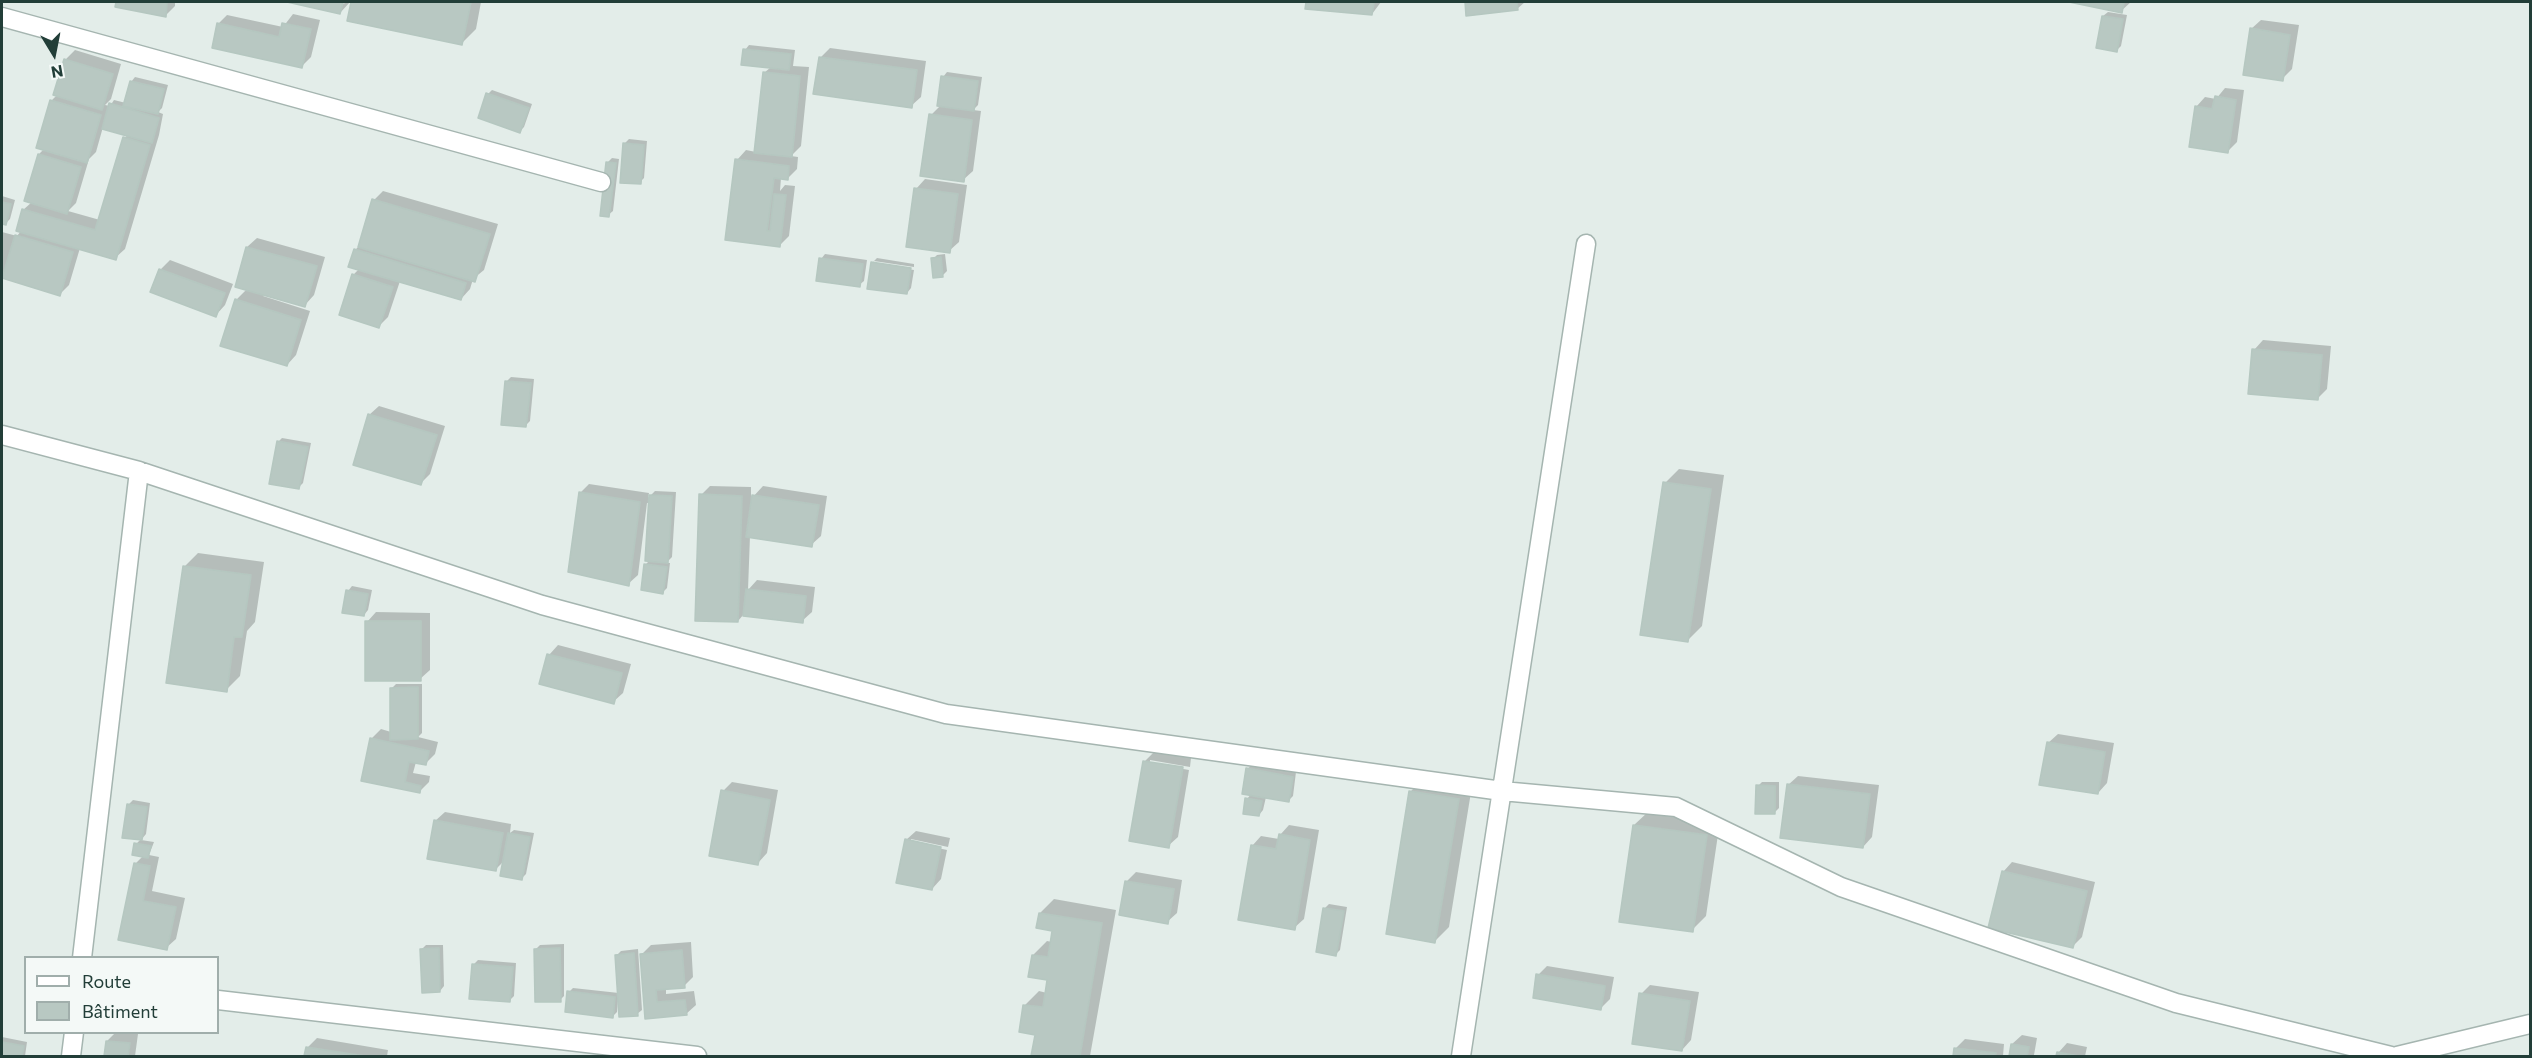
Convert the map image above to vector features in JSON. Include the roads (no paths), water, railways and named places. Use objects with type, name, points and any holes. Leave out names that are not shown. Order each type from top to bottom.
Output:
[{"type":"street","points":[[2,16],[601,182]]},
{"type":"street","points":[[1461,1056],[1586,244]]},
{"type":"street","points":[[2,435],[139,471],[542,604],[946,714],[1502,791],[1676,807],[1841,888],[2176,1003],[2391,1056]]},
{"type":"street","points":[[82,956],[139,471]]},
{"type":"street","points":[[219,1000],[697,1056]]},
{"type":"street","points":[[2397,1056],[2530,1024]]},
{"type":"street","points":[[71,1056],[74,1034]]}]
